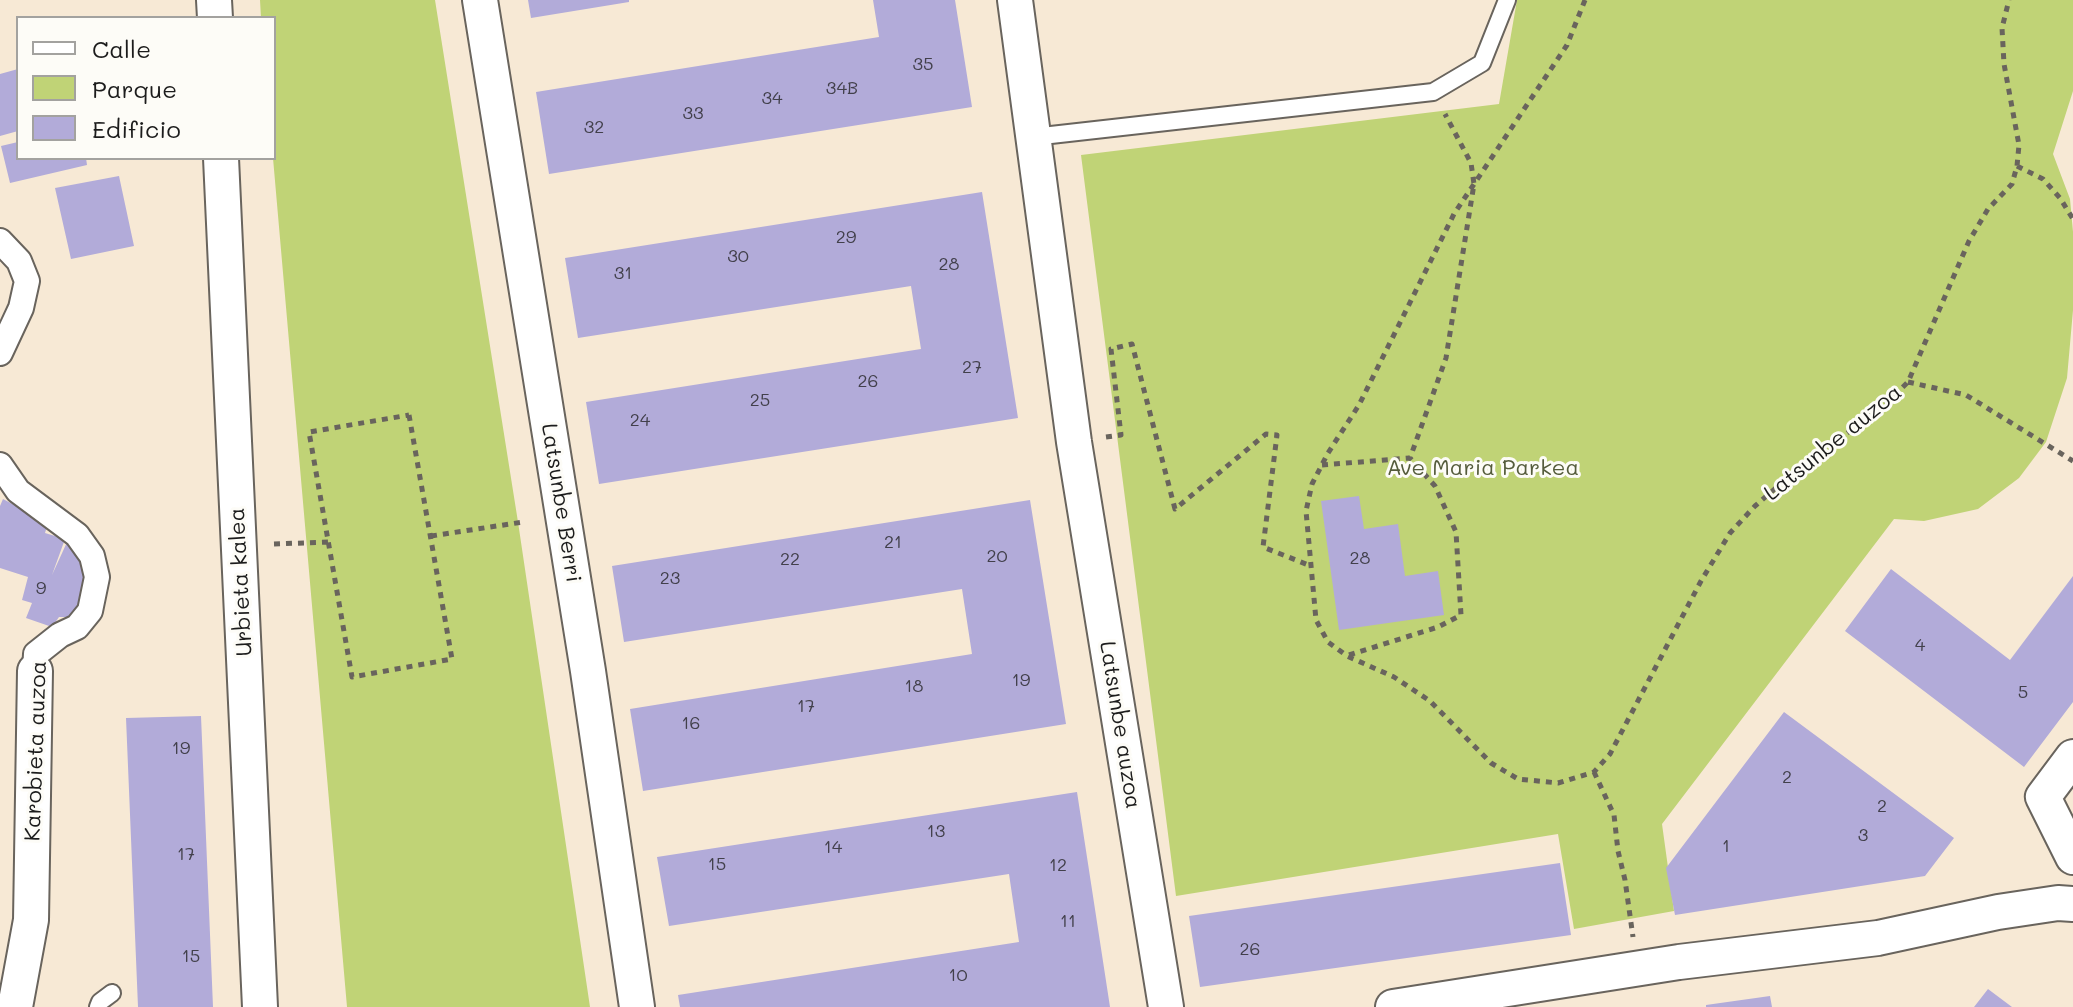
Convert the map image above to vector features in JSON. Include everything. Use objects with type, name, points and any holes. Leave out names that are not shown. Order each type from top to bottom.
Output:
[{"type":"street","name":"Latsunbe Berri","points":[[480,0],[588,671],[637,1007]]},
{"type":"street","name":"Latsunbe auzoa","points":[[1015,0],[1074,442],[1166,1007]]},
{"type":"street","name":"Urbieta kalea","points":[[221,160],[260,1007]]},
{"type":"street","points":[[0,241],[9,267],[27,281],[21,308],[0,353]]},
{"type":"street","name":"Karobieta auzoa","points":[[0,465],[18,491],[77,535],[92,556],[97,577],[90,611],[77,627],[60,635],[36,654],[31,920],[15,1007]]},
{"type":"street","points":[[2073,757],[2043,797],[2073,857]]},
{"type":"street","points":[[1393,1007],[1639,969],[1878,938],[1998,912],[2058,903],[2073,904]]},
{"type":"lane","points":[[1033,137],[1433,92],[1482,63],[1507,0]]},
{"type":"lane","points":[[98,1007],[112,993]]},
{"type":"path","points":[[1585,0],[1567,45],[1454,214],[1359,405],[1312,484],[1306,511],[1316,620],[1328,642],[1347,656],[1394,677],[1430,701],[1491,763],[1518,779],[1558,783],[1594,772],[1614,815],[1639,969]]},
{"type":"path","points":[[2009,0],[2002,28],[2004,64],[2019,145],[2017,166],[2043,179],[2073,219]]},
{"type":"path","points":[[1410,458],[1446,358],[1474,184],[1471,163],[1433,92]]},
{"type":"path","name":"Latsunbe auzoa","points":[[1594,772],[1610,754],[1701,581],[1730,533],[1792,474],[1885,405],[1908,382],[1969,241],[1988,209],[2012,184],[2017,166]]},
{"type":"path","points":[[1074,442],[1121,435],[1111,349],[1132,344],[1175,509],[1266,434],[1277,435],[1263,547],[1311,566]]},
{"type":"path","points":[[1908,382],[1966,395],[2073,461]]},
{"type":"path","points":[[409,415],[431,536],[452,659],[352,677],[309,432],[409,415]]},
{"type":"path","points":[[1322,465],[1410,458]]},
{"type":"path","points":[[1347,656],[1438,627],[1461,615],[1456,532],[1435,486],[1410,458]]},
{"type":"path","points":[[431,536],[523,522]]},
{"type":"path","points":[[239,545],[329,542]]},
{"type":"green space","points":[[260,0],[435,0],[518,522],[590,1007],[347,1007],[273,160],[276,160],[276,16],[261,16]]},
{"type":"green space","name":"Ave Maria Parkea","points":[[1517,0],[2073,0],[2073,91],[2053,154],[2070,199],[2073,310],[2067,378],[2046,442],[2019,478],[1978,509],[1924,521],[1894,519],[1662,824],[1674,911],[1574,929],[1558,834],[1176,896],[1081,155],[1499,104]]},
{"type":"building","points":[[528,0],[629,0],[629,2],[531,18]]},
{"type":"building","points":[[873,0],[955,0],[972,107],[549,174],[536,92],[879,37]]},
{"type":"building","points":[[16,70],[16,132],[0,136],[0,74]]},
{"type":"building","points":[[16,142],[16,160],[86,160],[87,165],[10,183],[1,146]]},
{"type":"building","points":[[119,176],[134,246],[71,259],[55,188]]},
{"type":"building","points":[[982,192],[1018,418],[599,484],[586,402],[921,349],[911,286],[578,338],[565,258]]},
{"type":"building","points":[[1359,496],[1364,529],[1398,524],[1405,576],[1438,571],[1444,615],[1339,630],[1321,501]]},
{"type":"building","points":[[3,499],[48,523],[45,533],[65,539],[52,575],[68,540],[87,568],[78,617],[59,617],[52,627],[26,618],[32,603],[22,600],[28,577],[0,568],[0,506]]},
{"type":"building","points":[[1030,500],[1066,724],[643,791],[630,709],[972,654],[962,589],[624,642],[612,566]]},
{"type":"building","points":[[1891,569],[2010,660],[2073,576],[2073,702],[2024,767],[1845,631]]},
{"type":"building","points":[[1784,712],[1954,838],[1925,876],[1675,915],[1666,868]]},
{"type":"building","points":[[201,716],[213,1007],[138,1007],[126,718]]},
{"type":"building","points":[[1077,792],[1110,1007],[680,1007],[678,995],[1019,942],[1009,874],[669,926],[657,857]]},
{"type":"building","points":[[1560,863],[1571,935],[1200,987],[1189,916]]},
{"type":"building","points":[[1988,989],[2012,1007],[1974,1007]]},
{"type":"building","points":[[1770,996],[1772,1007],[1706,1007],[1706,1005]]}]
